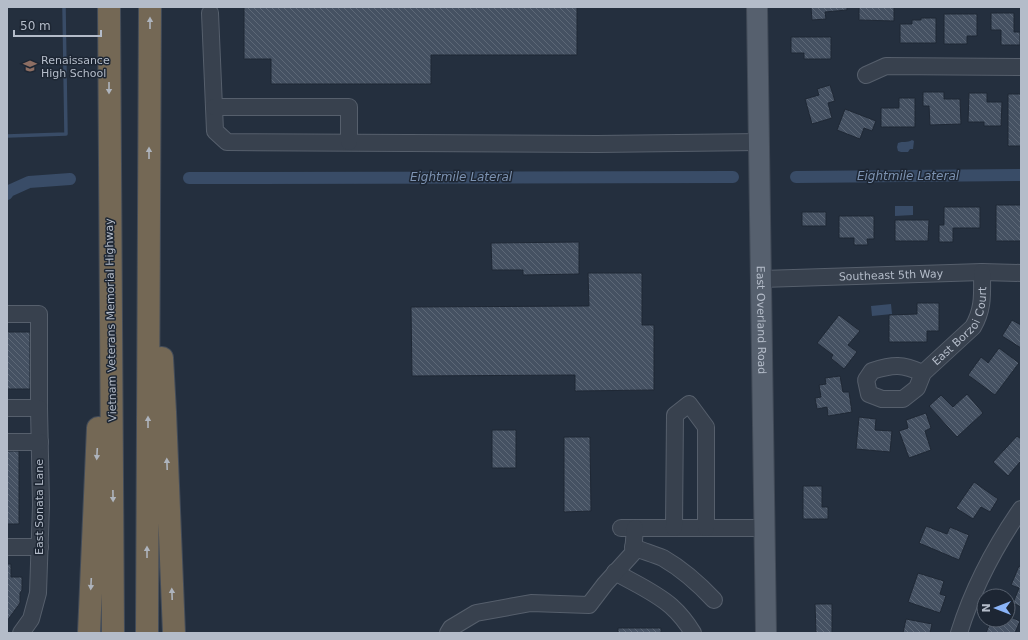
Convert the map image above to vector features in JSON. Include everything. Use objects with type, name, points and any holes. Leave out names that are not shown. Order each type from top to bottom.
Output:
[{"type":"highway","name":"Vietnam Veterans Memorial Highway","points":[[109,7],[113,633]]},
{"type":"highway","points":[[147,633],[150,7]]},
{"type":"highway","points":[[89,633],[109,191]]},
{"type":"highway","points":[[149,192],[165,412],[174,633]]},
{"type":"main road","name":"East Overland Road","points":[[758,7],[766,633]]},
{"type":"street","points":[[210,13],[215,131],[227,142],[589,144],[759,142]]},
{"type":"street","points":[[866,75],[886,66],[1021,67]]},
{"type":"street","points":[[214,107],[348,107],[349,142]]},
{"type":"street","name":"East Borzoi Court","points":[[923,373],[973,326],[979,317],[982,307],[982,272]]},
{"type":"street","name":"Southeast 5th Way","points":[[761,279],[1021,272]]},
{"type":"street","name":"East Sonata Lane","points":[[7,314],[39,314],[41,505],[38,593],[31,619],[21,633]]},
{"type":"street","points":[[674,528],[675,415],[688,404],[706,426],[706,528]]},
{"type":"street","points":[[7,408],[39,408]]},
{"type":"street","points":[[7,442],[40,442]]},
{"type":"street","points":[[959,633],[979,580],[995,550],[1021,509]]},
{"type":"street","points":[[448,633],[451,628],[476,613],[531,603],[589,605],[605,584],[633,553],[628,528],[765,528]]},
{"type":"street","points":[[7,547],[40,547]]},
{"type":"street","points":[[633,547],[662,558],[677,567],[698,583],[714,600]]},
{"type":"street","points":[[616,572],[652,592],[672,606],[693,633]]},
{"type":"water","points":[[912,140],[914,141],[913,149],[910,149],[908,152],[898,151],[898,143]]},
{"type":"water","points":[[895,206],[913,206],[913,215],[895,216]]},
{"type":"water","points":[[891,304],[892,314],[872,316],[871,306]]},
{"type":"building","points":[[244,7],[577,7],[577,55],[431,55],[431,84],[271,84],[271,59],[244,59]]},
{"type":"building","points":[[811,7],[847,7],[847,10],[825,12],[826,19],[812,20]]},
{"type":"building","points":[[859,7],[894,7],[894,21],[859,20]]},
{"type":"building","points":[[991,13],[1014,13],[1014,32],[1020,32],[1020,45],[1001,45],[1001,30],[991,30]]},
{"type":"building","points":[[944,14],[977,14],[977,36],[967,36],[967,44],[944,44]]},
{"type":"building","points":[[921,18],[936,18],[936,43],[900,43],[900,24],[912,24],[912,20],[921,20]]},
{"type":"building","points":[[791,37],[831,37],[831,59],[804,59],[804,53],[791,53]]},
{"type":"building","points":[[830,85],[835,101],[828,103],[832,118],[812,124],[805,99],[819,95],[817,89]]},
{"type":"building","points":[[923,92],[944,92],[944,99],[960,99],[961,124],[930,125],[929,106],[923,106]]},
{"type":"building","points":[[969,93],[987,93],[987,102],[1002,102],[1001,126],[984,126],[984,122],[968,122]]},
{"type":"building","points":[[1008,94],[1021,94],[1021,146],[1008,146]]},
{"type":"building","points":[[899,98],[915,98],[915,127],[881,127],[881,108],[899,108]]},
{"type":"building","points":[[845,109],[876,121],[872,131],[864,128],[860,139],[837,130]]},
{"type":"building","points":[[996,205],[1021,205],[1021,241],[996,241]]},
{"type":"building","points":[[944,207],[980,207],[980,228],[953,228],[953,242],[939,242],[939,225],[944,225]]},
{"type":"building","points":[[802,212],[826,212],[826,226],[802,226]]},
{"type":"building","points":[[839,216],[874,216],[874,239],[867,239],[868,245],[854,245],[854,238],[839,238]]},
{"type":"building","points":[[895,220],[929,220],[928,241],[895,241]]},
{"type":"building","points":[[579,242],[579,274],[523,275],[523,270],[492,270],[491,243]]},
{"type":"building","points":[[588,273],[642,273],[642,325],[654,325],[654,390],[575,391],[575,375],[412,376],[411,307],[589,306]]},
{"type":"building","points":[[917,303],[939,303],[939,331],[927,331],[927,342],[889,342],[889,315],[917,314]]},
{"type":"building","points":[[839,315],[860,331],[848,345],[857,352],[844,369],[831,358],[833,355],[817,343]]},
{"type":"building","points":[[1012,320],[1021,325],[1021,348],[1002,336]]},
{"type":"building","points":[[7,332],[30,332],[30,389],[7,389]]},
{"type":"building","points":[[999,348],[1019,363],[995,395],[968,375],[981,357],[988,363]]},
{"type":"building","points":[[840,376],[843,392],[849,392],[852,412],[828,416],[827,407],[817,409],[815,398],[821,397],[819,385],[826,384],[825,378]]},
{"type":"building","points":[[967,394],[983,413],[957,437],[929,406],[941,395],[953,407]]},
{"type":"building","points":[[926,413],[931,428],[925,431],[931,450],[909,458],[899,431],[908,428],[906,420]]},
{"type":"building","points":[[859,417],[876,419],[875,430],[892,431],[890,452],[856,449]]},
{"type":"building","points":[[492,430],[516,430],[516,468],[492,468]]},
{"type":"building","points":[[1017,436],[1021,439],[1021,463],[1020,462],[1008,476],[993,462]]},
{"type":"building","points":[[564,437],[590,437],[591,511],[564,512]]},
{"type":"building","points":[[7,451],[19,451],[19,524],[7,524]]},
{"type":"building","points":[[974,482],[998,499],[990,512],[981,507],[973,519],[956,508]]},
{"type":"building","points":[[803,486],[822,486],[822,507],[828,507],[828,519],[803,519]]},
{"type":"building","points":[[926,526],[947,534],[950,527],[969,535],[959,560],[919,543]]},
{"type":"building","points":[[7,564],[11,564],[11,577],[22,577],[22,590],[20,593],[20,603],[7,621]]},
{"type":"building","points":[[1019,566],[1021,567],[1021,607],[1016,604],[1016,596],[1019,588],[1011,585]]},
{"type":"building","points":[[918,573],[944,581],[940,594],[946,596],[940,613],[908,602]]},
{"type":"building","points":[[815,604],[832,604],[832,633],[816,633]]},
{"type":"building","points":[[906,619],[932,624],[930,633],[903,633]]},
{"type":"building","points":[[1016,619],[1020,621],[1015,633],[986,633],[988,628],[1016,628]]},
{"type":"building","points":[[618,628],[661,628],[661,633],[618,633]]},
{"type":"waterway","points":[[7,136],[66,134],[64,7]]},
{"type":"waterway","name":"Eightmile Lateral","points":[[796,177],[1021,175]]},
{"type":"waterway","name":"Eightmile Lateral","points":[[189,178],[733,177]]},
{"type":"waterway","name":"Eightmile Lateral","points":[[7,194],[9,191],[29,182],[70,179]]},
{"type":"place","name":"Renaissance High School","points":[[30,66]]}]
